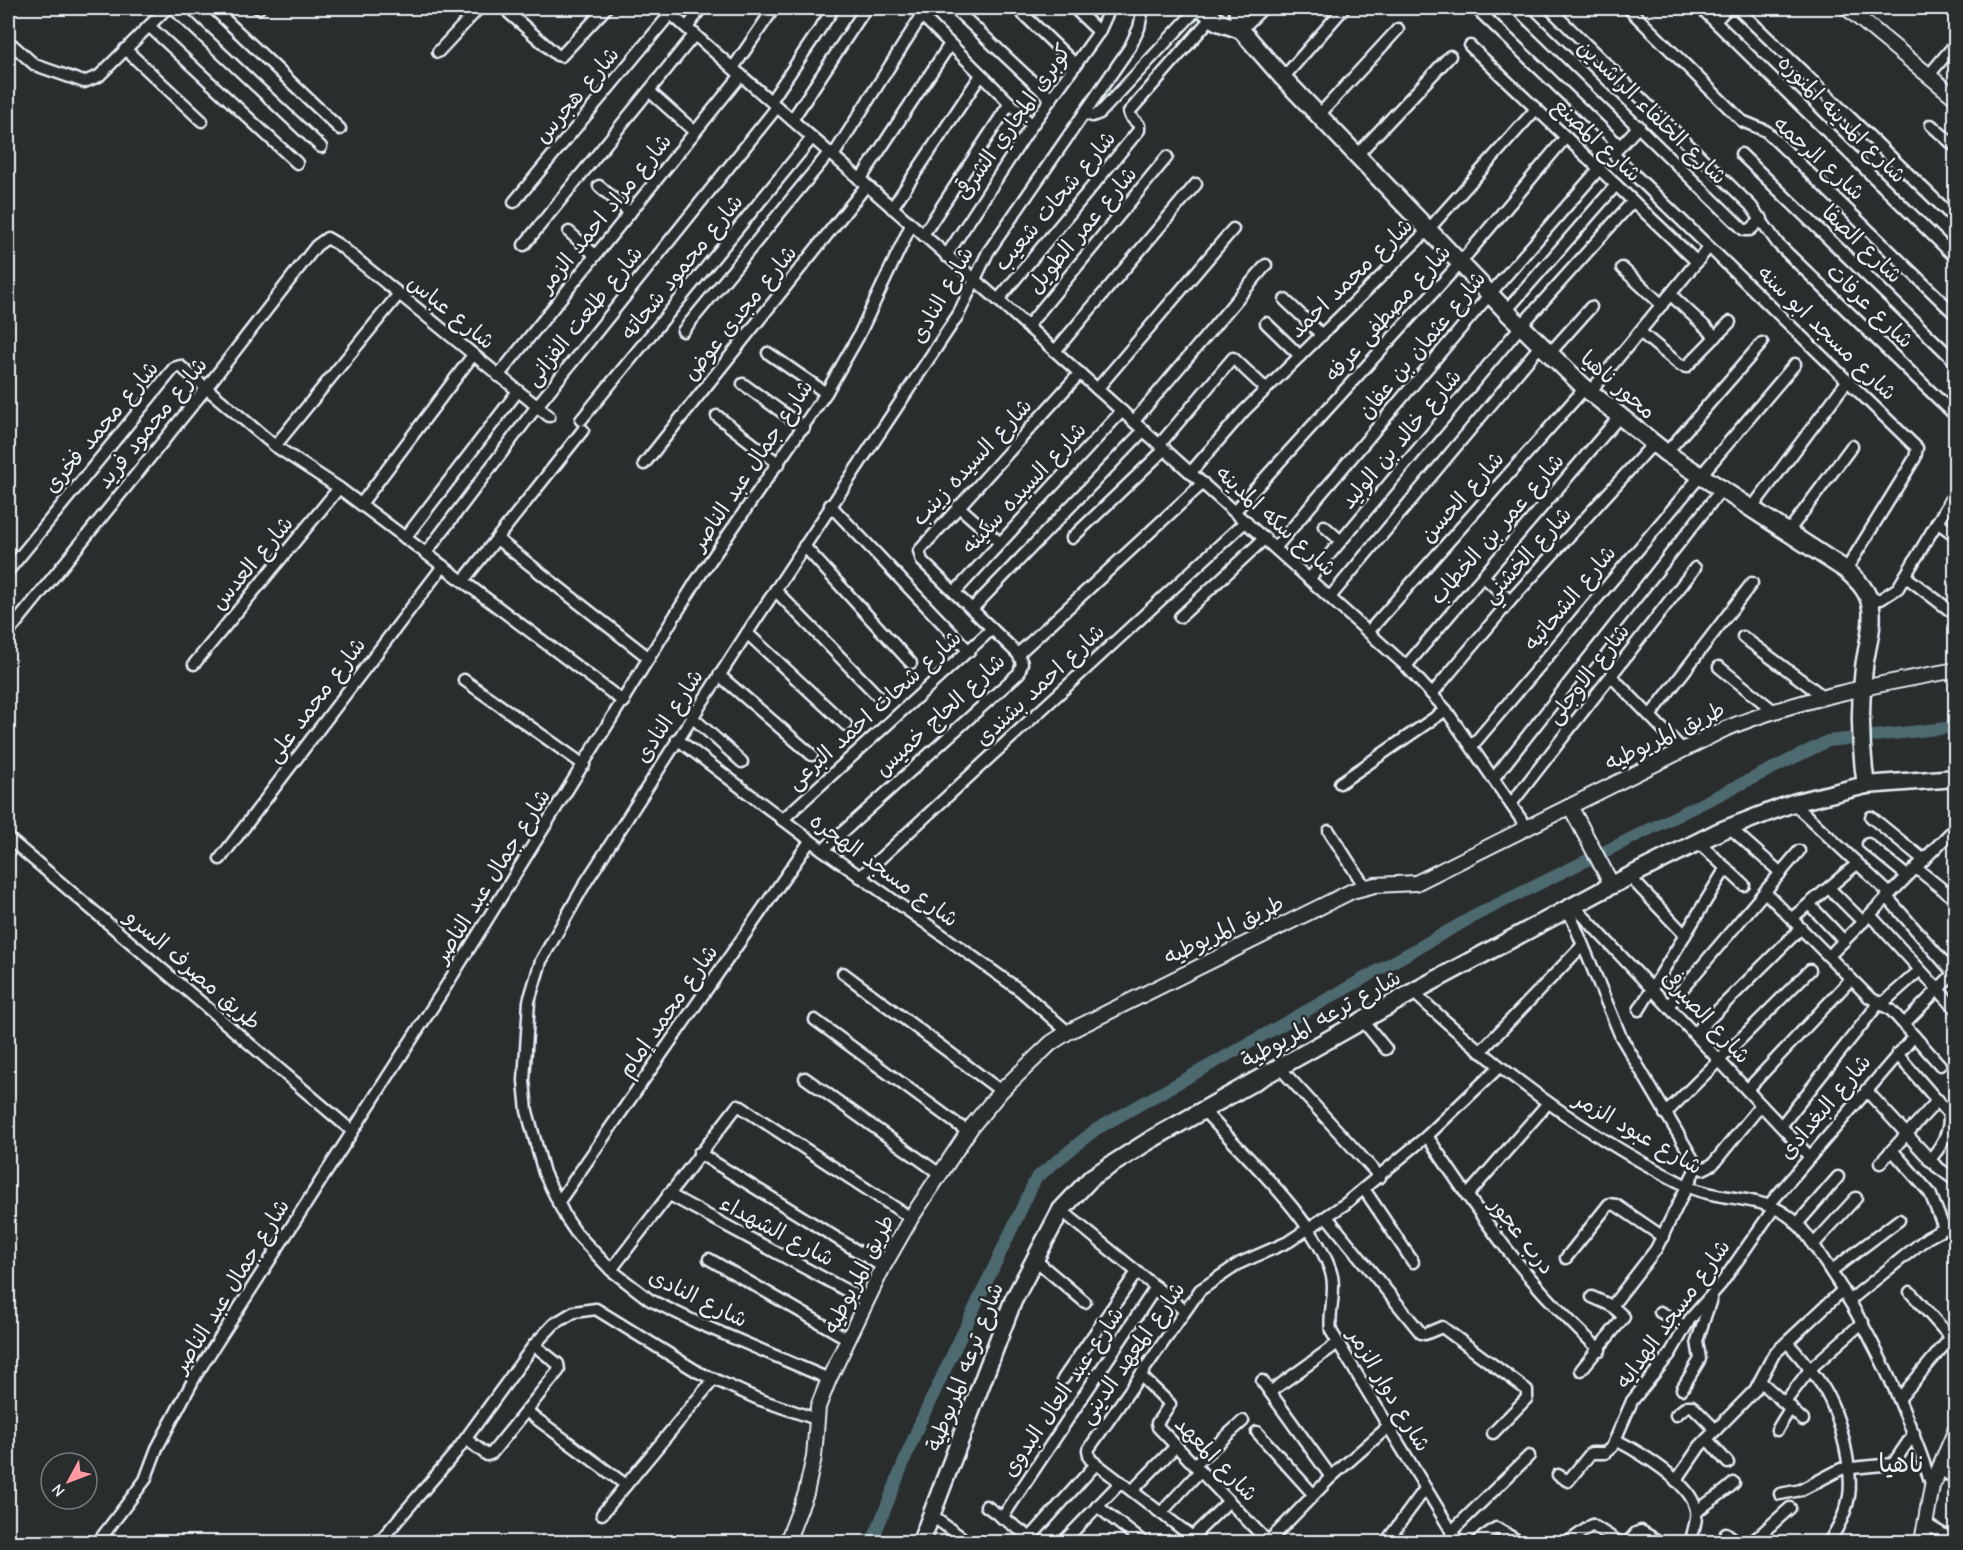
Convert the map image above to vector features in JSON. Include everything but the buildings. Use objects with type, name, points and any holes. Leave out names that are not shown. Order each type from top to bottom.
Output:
[{"type":"main road","points":[[1237,8],[1241,30]]},
{"type":"main road","name":"محور ناهيا","points":[[1204,11],[1225,27],[1241,30],[1428,230],[1544,350],[1587,390],[1660,449],[1698,476],[1846,570],[1863,586],[1869,599]]},
{"type":"main road","points":[[1865,779],[1860,735],[1862,689],[1872,620],[1869,599]]},
{"type":"main road","name":"شارع ترعه المريوطية","points":[[921,1542],[1013,1301],[1061,1210],[1083,1184],[1105,1168],[1413,992],[1571,908],[1609,880],[1629,876],[1729,827],[1865,779],[1956,778]]},
{"type":"street","points":[[8,41],[35,65],[84,82],[99,76],[167,8]]},
{"type":"street","points":[[173,8],[321,147]]},
{"type":"street","points":[[213,8],[340,129]]},
{"type":"street","points":[[438,52],[479,8]]},
{"type":"street","points":[[509,13],[557,56],[561,56],[606,8]]},
{"type":"street","points":[[524,245],[649,91],[691,31],[701,8]]},
{"type":"street","name":"شارع مراد احمد الزمر","points":[[498,376],[695,132],[737,71],[774,8]]},
{"type":"street","points":[[774,104],[834,8]]},
{"type":"street","points":[[792,120],[866,8]]},
{"type":"street","points":[[954,8],[1051,99]]},
{"type":"street","points":[[1017,8],[1076,65]]},
{"type":"street","points":[[1074,8],[1099,32]]},
{"type":"street","name":"كوبرى المجاري الشرقى","points":[[948,258],[1032,125],[1099,32],[1110,8]]},
{"type":"street","name":"شارع النادى","points":[[829,1378],[669,1309],[642,1294],[611,1270],[577,1234],[558,1203],[540,1163],[527,1111],[524,1081],[529,1001],[541,961],[580,892],[830,505],[958,315],[970,276],[1135,38],[1143,8]]},
{"type":"street","points":[[1241,30],[1263,8]]},
{"type":"street","points":[[1284,78],[1344,8]]},
{"type":"street","points":[[1476,8],[1620,146],[1639,126]]},
{"type":"street","name":"شارع الخلفاء الراشدين","points":[[1516,8],[1744,230],[1750,230],[1762,219]]},
{"type":"street","name":"شارع عرفات","points":[[1549,8],[1751,206],[1778,244],[1956,416]]},
{"type":"street","name":"شارع الرحمه","points":[[1628,8],[1742,121],[1766,131],[1956,315]]},
{"type":"street","name":"شارع المدينه المنوره","points":[[1701,8],[1956,258]]},
{"type":"street","points":[[1715,21],[1728,8]]},
{"type":"street","points":[[1737,8],[1956,220]]},
{"type":"street","points":[[1847,8],[1956,98]]},
{"type":"street","points":[[1950,8],[1956,13]]},
{"type":"street","points":[[668,10],[948,258]]},
{"type":"street","name":"شارع هجرس","points":[[514,202],[668,10]]},
{"type":"street","points":[[683,331],[831,155],[918,11],[1032,125]]},
{"type":"street","points":[[1084,113],[1092,116],[1100,113],[1204,11]]},
{"type":"street","name":"شارع شحات شعيب","points":[[998,300],[1139,130],[1139,125],[1129,115],[1130,112],[1204,11]]},
{"type":"street","points":[[149,26],[297,163]]},
{"type":"street","points":[[1319,115],[1398,29]]},
{"type":"street","points":[[1929,75],[1956,43]]},
{"type":"street","name":"شارع مجدى عوض","points":[[644,464],[863,183],[950,44]]},
{"type":"street","name":"شارع المصنع","points":[[1470,46],[1696,262]]},
{"type":"street","points":[[125,49],[202,121]]},
{"type":"street","points":[[1357,156],[1450,56]]},
{"type":"street","points":[[892,208],[981,75]]},
{"type":"street","points":[[649,91],[695,132]]},
{"type":"street","points":[[923,235],[1010,103]]},
{"type":"street","name":"شارع طلعت الفزانى","points":[[426,553],[537,406],[774,104]]},
{"type":"street","name":"شارع محمد احمد","points":[[1191,472],[1230,425],[1428,230],[1536,109]]},
{"type":"street","points":[[1931,125],[1956,147]]},
{"type":"street","name":"شارع مصطفى عرفه","points":[[1235,511],[1460,263],[1566,137]]},
{"type":"street","name":"شارع محمود شحاته","points":[[464,581],[582,425],[812,138]]},
{"type":"street","name":"شارع مسجد ابو سنه","points":[[1620,146],[1615,156],[1914,444],[1917,453],[1846,570]]},
{"type":"street","name":"شارع الصفا","points":[[1741,154],[1956,362]]},
{"type":"street","name":"شارع عمر الطويل","points":[[1028,327],[1167,158]]},
{"type":"street","name":"شارع عثمان بن عفان","points":[[1276,547],[1599,169]]},
{"type":"street","points":[[1055,351],[1196,184]]},
{"type":"street","points":[[1506,311],[1616,185]]},
{"type":"street","points":[[599,186],[630,213]]},
{"type":"street","name":"شارع خالد بن الوليد","points":[[1310,578],[1521,326],[1632,201]]},
{"type":"street","name":"شارع جمال عبد الناصر","points":[[98,1542],[145,1480],[157,1448],[196,1375],[624,702],[697,580],[826,393],[858,337],[911,225]]},
{"type":"street","points":[[1097,388],[1233,229]]},
{"type":"street","points":[[569,232],[596,255]]},
{"type":"street","name":"شارع عباس","points":[[327,238],[339,245],[549,416]]},
{"type":"street","name":"شارع محمود فريد","points":[[8,633],[207,387],[316,246],[327,238]]},
{"type":"street","name":"شارع الحسن","points":[[1369,631],[1640,332],[1709,247]]},
{"type":"street","name":"شارع سكه المدينه","points":[[948,258],[1276,547],[1406,666],[1446,710],[1527,828]]},
{"type":"street","points":[[1134,421],[1266,265]]},
{"type":"street","points":[[1622,268],[1662,305]]},
{"type":"street","points":[[275,446],[399,294]]},
{"type":"street","points":[[1671,295],[1716,337]]},
{"type":"street","points":[[1285,300],[1322,335]]},
{"type":"street","points":[[1330,596],[1544,350],[1591,307]]},
{"type":"street","points":[[1640,332],[1684,367],[1690,365],[1730,322]]},
{"type":"street","points":[[1266,323],[1300,356]]},
{"type":"street","name":"شارع الخشني","points":[[1432,694],[1510,601],[1762,343]]},
{"type":"street","points":[[768,353],[826,393]]},
{"type":"street","points":[[361,504],[473,355]]},
{"type":"street","points":[[1072,538],[1163,447],[1235,359],[1266,389]]},
{"type":"street","name":"شارع الشحاتيه","points":[[1472,746],[1795,364]]},
{"type":"street","name":"شارع محمد فخرى","points":[[8,571],[174,368],[180,366],[207,387]]},
{"type":"street","name":"شارع السيده زينب","points":[[1018,654],[922,561],[918,553],[1080,373]]},
{"type":"street","points":[[1751,509],[1848,380]]},
{"type":"street","points":[[743,384],[804,428]]},
{"type":"street","points":[[207,387],[275,446],[361,504],[624,702]]},
{"type":"street","points":[[405,537],[518,391]]},
{"type":"street","name":"شارع السيده سكينه","points":[[955,592],[1122,411]]},
{"type":"street","points":[[717,416],[778,464]]},
{"type":"street","name":"شارع عمر بن الخطاب","points":[[1406,666],[1619,417]]},
{"type":"street","points":[[972,609],[1144,430]]},
{"type":"street","points":[[1788,532],[1852,446]]},
{"type":"street","name":"شارع الحاج خميس","points":[[823,850],[1019,673],[1022,663],[1018,654],[1203,483]]},
{"type":"street","name":"شارع العدس","points":[[194,664],[339,488]]},
{"type":"street","points":[[1494,778],[1721,490]]},
{"type":"street","points":[[1869,599],[1887,597],[1898,588],[1956,491]]},
{"type":"street","points":[[830,505],[969,651]]},
{"type":"street","points":[[958,506],[1000,543]]},
{"type":"street","name":"شارع احمد بشندى","points":[[860,878],[1246,521]]},
{"type":"street","points":[[1937,522],[1956,536]]},
{"type":"street","points":[[1324,526],[1341,541]]},
{"type":"street","points":[[1180,616],[1265,538]]},
{"type":"street","points":[[497,539],[649,658]]},
{"type":"street","points":[[804,546],[911,663]]},
{"type":"street","name":"شارع محمد على","points":[[220,859],[443,566]]},
{"type":"street","name":"شارع الاوجلى","points":[[1511,804],[1695,568]]},
{"type":"street","points":[[1483,576],[1510,601]]},
{"type":"street","points":[[1905,576],[1956,615]]},
{"type":"street","points":[[1650,716],[1752,583]]},
{"type":"street","points":[[775,590],[877,695]]},
{"type":"street","name":"شارع شحات احمد البرعى","points":[[782,820],[992,629]]},
{"type":"street","points":[[747,633],[846,725]]},
{"type":"street","points":[[1743,637],[1824,697]]},
{"type":"street","points":[[1719,667],[1774,711]]},
{"type":"street","name":"طريق المريوطيه","points":[[787,1542],[806,1493],[811,1470],[817,1413],[829,1378],[884,1267],[911,1218],[968,1132],[1000,1091],[1052,1043],[1068,1032],[1311,911],[1365,887],[1416,883],[1725,729],[1774,711],[1824,697],[1956,670]]},
{"type":"street","points":[[720,675],[812,755]]},
{"type":"street","points":[[1611,676],[1683,750]]},
{"type":"street","points":[[464,680],[584,765]]},
{"type":"street","points":[[1340,783],[1446,710]]},
{"type":"street","points":[[692,717],[742,762]]},
{"type":"street","name":"شارع مسجد الهجره","points":[[677,740],[860,878],[1021,991],[1068,1032]]},
{"type":"street","points":[[1792,803],[1888,896],[1955,974],[1904,1024]]},
{"type":"street","points":[[1570,806],[1609,880]]},
{"type":"street","points":[[1871,817],[1916,868],[1956,900]]},
{"type":"street","points":[[1729,827],[1781,873]]},
{"type":"street","points":[[1329,831],[1365,887]]},
{"type":"street","points":[[1829,956],[1916,868],[1953,835]]},
{"type":"street","name":"طريق مصرف السرو","points":[[8,838],[352,1131]]},
{"type":"street","name":"شارع محمد إمام","points":[[558,1203],[810,841]]},
{"type":"street","points":[[1698,842],[1744,885]]},
{"type":"street","points":[[1868,844],[1916,868]]},
{"type":"street","points":[[1668,1006],[1799,851]]},
{"type":"street","points":[[1792,918],[1857,864]]},
{"type":"street","points":[[1639,1010],[1726,868]]},
{"type":"street","points":[[1629,876],[1685,935]]},
{"type":"street","points":[[1828,888],[1866,918],[1920,970],[1956,1010]]},
{"type":"street","points":[[1765,892],[1869,997],[1881,1003],[1904,1024],[1940,1065]]},
{"type":"street","points":[[1809,904],[1844,941]]},
{"type":"street","points":[[1571,908],[1582,946],[1609,1013],[1665,1114],[1697,1166],[1707,1168],[1713,1164],[1761,1105]]},
{"type":"street","name":"شارع الصيرفى","points":[[1571,908],[1652,989],[1809,1156]]},
{"type":"street","points":[[1694,1034],[1802,928]]},
{"type":"street","points":[[1480,1052],[1582,946]]},
{"type":"street","points":[[1665,1114],[1810,970]]},
{"type":"street","points":[[1781,1126],[1881,1003],[1920,970]]},
{"type":"street","points":[[843,973],[1000,1091]]},
{"type":"street","points":[[1748,1090],[1851,979]]},
{"type":"street","name":"شارع عبود الزمر","points":[[1413,992],[1480,1052],[1548,1103],[1689,1187],[1717,1196],[1771,1207],[1797,1224],[1831,1271],[1863,1322],[1900,1398],[1932,1486]]},
{"type":"street","points":[[815,1020],[968,1132]]},
{"type":"street","points":[[1363,1021],[1386,1049]]},
{"type":"street","name":"شارع البغدادى","points":[[1771,1207],[1809,1156],[1914,1036]]},
{"type":"street","points":[[1897,1054],[1952,1118],[1940,1147],[1929,1160]]},
{"type":"street","name":"شارع المعهد الدينى","points":[[1096,1464],[1087,1455],[1184,1310],[1200,1290],[1222,1272],[1311,1229],[1364,1189],[1427,1136],[1499,1067]]},
{"type":"street","points":[[1280,1068],[1380,1176]]},
{"type":"street","points":[[806,1078],[940,1174]]},
{"type":"street","points":[[1866,1090],[1929,1160],[1956,1181]]},
{"type":"street","points":[[1880,1163],[1938,1100]]},
{"type":"street","points":[[1467,1196],[1548,1103]]},
{"type":"street","points":[[611,1270],[733,1108],[743,1106],[911,1218]]},
{"type":"street","name":"شارع دوار الزمر","points":[[1204,1111],[1311,1229],[1332,1277],[1334,1291],[1330,1323],[1338,1342],[1458,1542]]},
{"type":"street","name":"درب عجور","points":[[1427,1136],[1497,1240],[1544,1295],[1600,1350]]},
{"type":"street","points":[[1892,1150],[1930,1193],[1944,1228]]},
{"type":"street","points":[[699,1153],[884,1267]]},
{"type":"street","points":[[1611,1306],[1663,1237],[1689,1187],[1697,1166]]},
{"type":"street","points":[[1797,1224],[1838,1177]]},
{"type":"street","points":[[1364,1189],[1413,1262]]},
{"type":"street","name":"شارع الشهداء","points":[[668,1194],[866,1301]]},
{"type":"street","points":[[1813,1245],[1856,1198]]},
{"type":"street","points":[[1566,1258],[1609,1204],[1616,1205],[1663,1237]]},
{"type":"street","name":"شارع مسجد الهدايه","points":[[1616,1440],[1632,1401],[1670,1354],[1685,1326],[1712,1296],[1771,1207]]},
{"type":"street","points":[[1061,1210],[1184,1310]]},
{"type":"street","points":[[1327,1217],[1424,1334],[1442,1327],[1528,1392],[1526,1399],[1493,1433]]},
{"type":"street","points":[[1831,1271],[1899,1220]]},
{"type":"street","points":[[1850,1300],[1903,1256],[1955,1223]]},
{"type":"street","points":[[1034,1258],[1085,1302]]},
{"type":"street","points":[[709,1259],[848,1339]]},
{"type":"street","points":[[1063,1378],[1137,1272]]},
{"type":"street","name":"شارع عبد العال البدوى","points":[[1002,1518],[1156,1287]]},
{"type":"street","points":[[1676,1481],[1707,1439],[1761,1382],[1770,1360],[1843,1290]]},
{"type":"street","points":[[1900,1398],[1953,1334],[1911,1292]]},
{"type":"street","points":[[1682,1389],[1700,1359],[1697,1341],[1712,1296]]},
{"type":"street","points":[[1581,1370],[1600,1350],[1624,1317],[1611,1306],[1592,1297]]},
{"type":"street","points":[[379,1542],[466,1438],[534,1344],[554,1324],[574,1312],[596,1309],[656,1348],[714,1379],[817,1413]]},
{"type":"street","points":[[1660,1312],[1685,1326]]},
{"type":"street","points":[[1777,1430],[1788,1404],[1811,1368],[1863,1322]]},
{"type":"street","points":[[1270,1392],[1338,1342]]},
{"type":"street","points":[[1787,1342],[1811,1368],[1832,1398],[1850,1467],[1850,1500],[1841,1523],[1829,1542]]},
{"type":"street","points":[[466,1438],[486,1455],[490,1454],[560,1368],[534,1344]]},
{"type":"street","name":"شارع المعهد","points":[[1141,1376],[1170,1404],[1156,1425],[1268,1542]]},
{"type":"street","points":[[602,1514],[714,1379]]},
{"type":"street","points":[[1262,1380],[1331,1477]]},
{"type":"street","points":[[1761,1382],[1788,1404],[1803,1420]]},
{"type":"street","points":[[1676,1415],[1687,1406],[1692,1406],[1716,1430]]},
{"type":"street","points":[[526,1411],[626,1485]]},
{"type":"street","points":[[1161,1513],[1197,1468],[1243,1421]]},
{"type":"street","points":[[1268,1542],[1313,1494],[1388,1427]]},
{"type":"street","points":[[1922,1542],[1932,1486],[1938,1468],[1952,1449],[1956,1429]]},
{"type":"street","points":[[1257,1432],[1313,1494]]},
{"type":"street","points":[[1780,1494],[1801,1490],[1830,1473],[1850,1467],[1893,1464],[1914,1433]]},
{"type":"street","points":[[1707,1439],[1728,1463]]},
{"type":"street","points":[[1558,1475],[1569,1481],[1592,1453],[1609,1451],[1616,1440],[1651,1459],[1676,1481],[1697,1512]]},
{"type":"street","points":[[1132,1491],[1176,1446]]},
{"type":"street","points":[[1451,1532],[1529,1456]]},
{"type":"street","points":[[986,1506],[1034,1540],[1096,1464],[1195,1540],[1229,1501]]},
{"type":"street","points":[[1938,1468],[1956,1479]]},
{"type":"street","points":[[1066,1541],[1121,1482]]},
{"type":"street","points":[[1690,1542],[1697,1512],[1734,1483]]},
{"type":"street","points":[[1386,1542],[1425,1489]]},
{"type":"street","points":[[1097,1506],[1143,1542]]},
{"type":"street","points":[[1752,1542],[1790,1508]]},
{"type":"street","points":[[932,1516],[968,1542]]},
{"type":"street","points":[[1926,1524],[1956,1542]]},
{"type":"street","points":[[1568,1542],[1592,1525],[1619,1542]]},
{"type":"street","points":[[1476,1542],[1496,1528],[1520,1542]]},
{"type":"street","points":[[1628,1542],[1635,1533],[1641,1531],[1660,1542]]},
{"type":"street","points":[[1726,1533],[1738,1542]]},
{"type":"waterway","points":[[872,1542],[918,1427],[1036,1178],[1095,1130],[1478,914],[1828,741],[1956,727]]},
{"type":"district","name":"ناهيا","points":[[1901,1464]]}]
